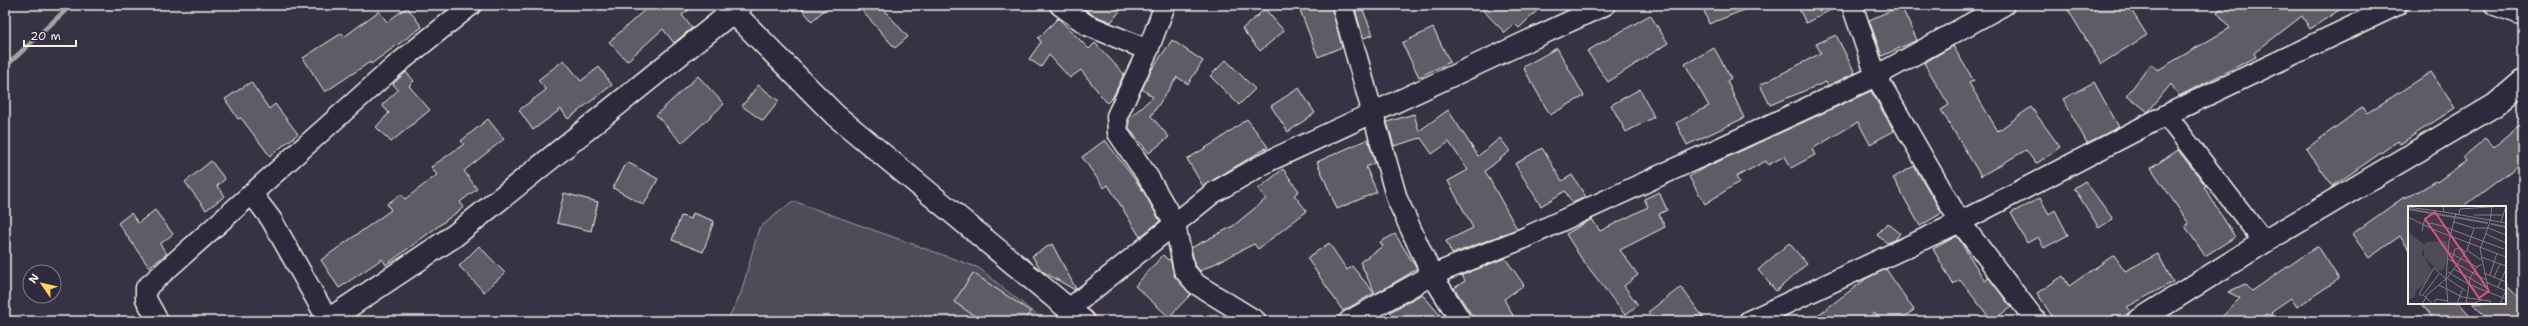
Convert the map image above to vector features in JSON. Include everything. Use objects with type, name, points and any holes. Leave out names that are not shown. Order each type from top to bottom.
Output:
[{"type":"street","points":[[158,321],[146,299],[146,288],[395,66],[471,5]]},
{"type":"street","points":[[1060,5],[1087,25],[1148,50]]},
{"type":"street","points":[[1165,5],[1148,50],[1118,116],[1118,133],[1148,177],[1175,224],[1184,270],[1196,284],[1256,321]]},
{"type":"street","points":[[1342,5],[1397,199],[1432,275],[1461,321]]},
{"type":"street","points":[[252,194],[285,241],[327,321],[454,236],[734,7],[835,115],[1076,315],[1175,224],[1213,193],[1269,161],[1372,111],[1605,5]]},
{"type":"street","points":[[1852,5],[1876,76],[1960,222],[2036,321]]},
{"type":"street","points":[[1349,321],[1432,275],[1522,239],[1876,76],[2004,5]]},
{"type":"street","points":[[1749,321],[1960,222],[2166,115],[2397,5]]},
{"type":"street","points":[[2495,5],[2523,15]]},
{"type":"street","points":[[2138,321],[2264,242],[2495,104],[2523,81]]},
{"type":"street","points":[[2166,115],[2264,242]]},
{"type":"shaded area","points":[[793,201],[979,268],[1044,321],[727,321],[741,293],[759,228]]},
{"type":"building","points":[[650,5],[696,5],[682,15],[692,28],[674,43],[663,29],[627,61],[609,42]]},
{"type":"building","points":[[798,5],[830,5],[812,21]]},
{"type":"building","points":[[857,5],[880,5],[908,37],[895,48]]},
{"type":"building","points":[[1079,5],[1125,5],[1111,22],[1093,15]]},
{"type":"building","points":[[1298,5],[1331,5],[1342,47],[1318,57]]},
{"type":"building","points":[[1354,5],[1361,5],[1373,35],[1363,38]]},
{"type":"building","points":[[1478,5],[1543,5],[1519,28],[1515,24],[1505,33]]},
{"type":"building","points":[[1702,5],[1754,5],[1754,6],[1709,24]]},
{"type":"building","points":[[1797,5],[1840,5],[1806,23]]},
{"type":"building","points":[[2065,5],[2128,5],[2147,35],[2101,64]]},
{"type":"building","points":[[2225,5],[2347,5],[2310,29],[2302,16],[2254,53],[2256,57],[2179,96],[2171,84],[2148,112],[2127,95],[2151,64],[2158,70],[2230,28],[2217,12]]},
{"type":"building","points":[[1901,6],[1917,40],[1882,56],[1869,20]]},
{"type":"building","points":[[407,7],[422,27],[371,64],[370,62],[325,92],[303,58],[342,33],[344,37],[379,11],[387,22]]},
{"type":"building","points":[[1265,9],[1284,31],[1260,51],[1242,29]]},
{"type":"building","points":[[1650,15],[1668,43],[1608,82],[1587,51]]},
{"type":"building","points":[[1058,18],[1089,49],[1095,43],[1124,74],[1113,97],[1107,103],[1081,70],[1070,78],[1049,55],[1041,67],[1029,59],[1041,42],[1038,38]]},
{"type":"building","points":[[1433,28],[1450,62],[1419,77],[1402,43]]},
{"type":"building","points":[[1836,35],[1855,73],[1828,86],[1826,82],[1770,105],[1760,85],[1821,53],[1816,44]]},
{"type":"building","points":[[1172,40],[1203,61],[1188,84],[1177,77],[1151,116],[1169,137],[1149,153],[1129,129],[1129,118],[1153,97],[1142,89],[1150,72]]},
{"type":"building","points":[[1953,46],[1974,81],[1969,83],[1998,131],[2031,107],[2060,147],[2036,164],[2026,150],[1981,176],[1941,110],[1949,105],[1924,63]]},
{"type":"building","points":[[1557,48],[1584,96],[1550,115],[1523,67]]},
{"type":"building","points":[[1714,48],[1731,78],[1727,81],[1744,118],[1687,145],[1676,123],[1709,106],[1685,64]]},
{"type":"building","points":[[564,60],[581,81],[599,67],[612,85],[568,119],[561,109],[533,130],[519,110],[546,90],[538,80]]},
{"type":"building","points":[[1226,60],[1255,89],[1239,105],[1210,76]]},
{"type":"building","points":[[406,72],[414,81],[409,86],[430,110],[391,142],[376,127],[389,113],[382,105],[398,90],[393,84]]},
{"type":"building","points":[[2431,72],[2455,108],[2400,144],[2398,141],[2333,186],[2306,149],[2363,107],[2367,113]]},
{"type":"building","points":[[698,76],[724,104],[682,143],[656,115]]},
{"type":"building","points":[[251,82],[269,109],[275,104],[298,134],[270,156],[241,118],[238,119],[225,99]]},
{"type":"building","points":[[2094,82],[2119,127],[2087,143],[2063,99]]},
{"type":"building","points":[[758,85],[779,101],[763,121],[742,106]]},
{"type":"building","points":[[1299,88],[1315,113],[1288,132],[1271,106]]},
{"type":"building","points":[[1640,89],[1654,117],[1626,132],[1611,105]]},
{"type":"building","points":[[1871,91],[1894,131],[1870,144],[1858,122],[1812,149],[1815,155],[1791,168],[1785,156],[1768,165],[1766,161],[1736,177],[1739,182],[1705,204],[1689,177],[1702,169]]},
{"type":"building","points":[[1448,110],[1478,156],[1500,138],[1510,151],[1485,171],[1517,229],[1452,254],[1446,241],[1473,228],[1448,181],[1468,170],[1449,142],[1432,154],[1421,138],[1394,146],[1387,122],[1414,114],[1419,131]]},
{"type":"building","points":[[488,119],[504,139],[464,171],[477,189],[460,202],[464,207],[386,265],[382,259],[339,288],[321,260],[391,210],[387,204],[401,194],[405,199],[437,175],[431,167],[464,144],[461,141]]},
{"type":"building","points":[[1247,119],[1268,147],[1203,186],[1187,159],[1217,141]]},
{"type":"building","points":[[2523,123],[2523,162],[2464,206],[2408,206],[2408,248],[2400,236],[2369,258],[2352,234],[2404,197],[2405,199],[2436,181],[2437,182],[2466,161],[2463,157],[2486,138],[2494,147]]},
{"type":"building","points":[[1368,139],[1375,163],[1366,167],[1377,192],[1337,209],[1317,162]]},
{"type":"building","points":[[1105,140],[1142,189],[1160,221],[1140,237],[1108,185],[1104,188],[1082,157]]},
{"type":"building","points":[[1542,148],[1562,181],[1572,175],[1586,197],[1572,203],[1565,191],[1541,206],[1515,164]]},
{"type":"building","points":[[2178,150],[2206,186],[2204,187],[2235,237],[2205,256],[2185,226],[2189,224],[2151,168]]},
{"type":"building","points":[[211,161],[225,179],[217,186],[225,196],[206,210],[185,182]]},
{"type":"building","points":[[627,162],[658,179],[644,205],[613,188]]},
{"type":"building","points":[[1914,166],[1942,213],[1920,226],[1893,178]]},
{"type":"building","points":[[1283,169],[1299,191],[1294,195],[1307,211],[1258,249],[1254,244],[1200,271],[1195,265],[1191,248],[1233,226],[1266,199],[1258,189]]},
{"type":"building","points":[[2085,181],[2113,219],[2099,228],[2074,188]]},
{"type":"building","points":[[1659,192],[1667,210],[1659,214],[1665,227],[1620,250],[1638,275],[1624,286],[1638,305],[1625,315],[1581,258],[1566,234],[1592,219],[1600,231],[1648,207],[1644,199]]},
{"type":"building","points":[[564,193],[598,202],[591,231],[557,223]]},
{"type":"building","points":[[2040,198],[2049,214],[2055,210],[2068,235],[2044,248],[2038,237],[2027,243],[2011,213]]},
{"type":"building","points":[[155,210],[173,234],[160,244],[167,254],[149,267],[118,223],[131,213],[138,223]]},
{"type":"building","points":[[693,213],[714,221],[703,252],[672,240],[681,216],[691,219]]},
{"type":"building","points":[[1887,223],[1900,233],[1895,240],[1887,243],[1877,235]]},
{"type":"building","points":[[1395,234],[1417,269],[1375,294],[1360,262],[1383,246],[1380,242]]},
{"type":"building","points":[[1957,236],[1985,281],[1989,278],[2011,307],[1992,321],[1960,280],[1953,284],[1933,249]]},
{"type":"building","points":[[1329,243],[1347,270],[1352,266],[1374,293],[1343,311],[1307,258]]},
{"type":"building","points":[[1789,243],[1807,264],[1776,291],[1758,270]]},
{"type":"building","points":[[1052,244],[1076,289],[1075,290],[1042,271],[1032,256]]},
{"type":"building","points":[[479,246],[505,273],[484,292],[459,266]]},
{"type":"building","points":[[2318,246],[2339,279],[2297,307],[2291,298],[2272,311],[2271,316],[2267,314],[2258,321],[2218,321],[2240,298],[2228,292],[2245,284],[2252,291]]},
{"type":"building","points":[[2158,254],[2173,282],[2127,307],[2131,311],[2118,321],[2055,321],[2037,293],[2063,276],[2069,286],[2114,255],[2125,271]]},
{"type":"building","points":[[1163,255],[1168,260],[1170,259],[1175,277],[1191,294],[1169,317],[1135,286]]},
{"type":"building","points":[[1505,258],[1524,285],[1504,299],[1516,321],[1476,321],[1454,288],[1465,281],[1462,275]]},
{"type":"building","points":[[1886,269],[1914,310],[1898,321],[1880,321],[1875,313],[1864,321],[1810,321],[1867,278]]},
{"type":"building","points":[[973,273],[1031,312],[1025,321],[982,321],[954,302]]},
{"type":"building","points":[[2506,284],[2523,301],[2523,321],[2490,321],[2473,304],[2506,304]]},
{"type":"building","points":[[1681,287],[1706,321],[1655,321],[1648,312]]},
{"type":"building","points":[[1422,294],[1440,315],[1432,321],[1398,321],[1390,312]]},
{"type":"building","points":[[2421,304],[2460,304],[2475,321],[2436,321]]},
{"type":"waterway","points":[[5,67],[71,5]]}]
